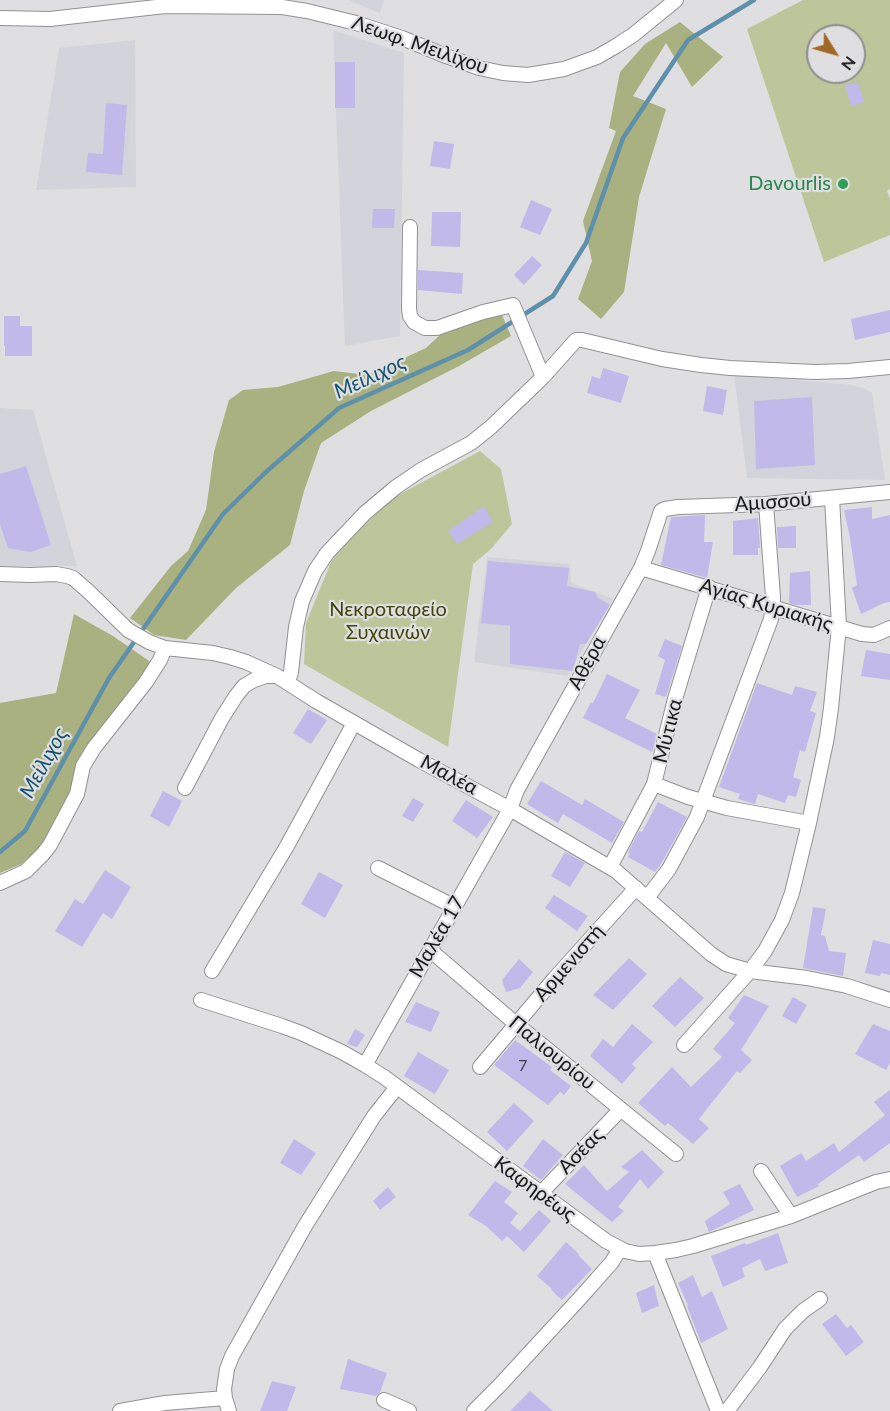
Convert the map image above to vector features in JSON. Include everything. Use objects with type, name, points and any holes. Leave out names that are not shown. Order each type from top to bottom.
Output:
[{"type":"street","name":"Λεωφ. Μειλίχου","points":[[0,18],[50,19],[165,6],[282,7],[357,23],[479,68],[528,75],[564,69],[597,57],[633,35],[676,0]]},
{"type":"street","points":[[410,227],[409,309],[411,319],[416,325],[433,329],[500,307],[513,305],[543,377]]},
{"type":"street","points":[[185,788],[222,718],[244,686],[266,676],[283,679],[291,672],[296,627],[302,601],[315,571],[327,553],[364,513],[410,477],[480,437],[543,377],[574,342],[578,340],[662,359],[730,368],[815,372],[890,367]]},
{"type":"street","name":"Αμισσού","points":[[659,515],[665,509],[678,507],[766,504],[890,492]]},
{"type":"street","points":[[684,1045],[765,951],[782,921],[792,893],[827,737],[839,627],[832,498]]},
{"type":"street","points":[[647,898],[669,868],[704,802],[768,625],[773,606],[766,504]]},
{"type":"street","name":"Αθέρα","points":[[510,809],[532,762],[641,568],[659,515]]},
{"type":"street","name":"Αγίας Κυριακής","points":[[641,568],[869,635],[890,628]]},
{"type":"street","name":"Μαλέα","points":[[0,574],[56,574],[74,578],[130,631],[145,640],[165,648],[230,657],[283,679],[354,723],[510,809],[621,874],[719,960],[750,971],[831,982],[871,992],[890,1000]]},
{"type":"street","name":"Μύτικα","points":[[610,867],[654,784],[675,699],[710,588]]},
{"type":"street","points":[[0,883],[26,871],[50,845],[77,794],[83,766],[94,748],[150,676],[165,648]]},
{"type":"street","points":[[212,971],[287,846],[354,723]]},
{"type":"street","points":[[654,784],[704,802],[809,823]]},
{"type":"street","name":"Μαλέα 17","points":[[365,1065],[510,809]]},
{"type":"street","points":[[378,868],[455,907]]},
{"type":"street","name":"Αρμενιστή","points":[[480,1067],[555,978],[636,888]]},
{"type":"street","name":"Παλιουρίου","points":[[430,950],[516,1024],[676,1154]]},
{"type":"street","name":"Καφηρέως","points":[[201,1000],[301,1033],[365,1065],[619,1250],[639,1254],[693,1246],[791,1216],[876,1182],[890,1179]]},
{"type":"street","points":[[120,1411],[165,1403],[227,1405],[225,1379],[230,1362],[305,1226],[374,1116],[397,1087]]},
{"type":"street","name":"Ασέας","points":[[541,1193],[621,1109]]},
{"type":"street","points":[[761,1171],[791,1216]]},
{"type":"street","points":[[474,1411],[581,1298],[612,1262],[619,1250]]},
{"type":"street","points":[[655,1253],[718,1411]]},
{"type":"street","points":[[727,1411],[785,1329],[803,1311],[820,1299]]},
{"type":"street","points":[[384,1400],[410,1411]]},
{"type":"shaded area","points":[[348,0],[384,0],[380,13]]},
{"type":"shaded area","points":[[333,30],[404,53],[400,336],[345,346]]},
{"type":"shaded area","points":[[135,40],[136,187],[36,190],[59,48]]},
{"type":"shaded area","points":[[734,374],[851,385],[864,388],[872,393],[885,480],[747,478]]},
{"type":"shaded area","points":[[0,408],[33,410],[77,566],[0,566]]},
{"type":"shaded area","points":[[487,557],[570,564],[571,583],[613,599],[567,676],[474,662]]},
{"type":"green space","points":[[803,0],[890,0],[890,189],[887,191],[890,199],[890,235],[824,262],[747,29]]},
{"type":"green space","points":[[680,22],[723,57],[692,87],[666,43],[633,96],[666,109],[639,197],[624,292],[601,319],[578,299],[592,261],[583,221],[616,131],[609,128],[620,72],[645,44]]},
{"type":"green space","points":[[502,315],[511,336],[459,366],[371,411],[321,443],[304,491],[290,545],[236,588],[186,640],[154,635],[130,618],[171,566],[188,551],[206,510],[214,452],[229,400],[243,390],[278,387],[334,371],[367,375],[426,348],[442,333],[463,324]]},
{"type":"green space","name":"Νεκροταφείο Συχαινών","points":[[480,451],[501,469],[512,524],[491,549],[473,564],[448,747],[304,664],[306,623],[331,562],[356,533],[390,501]]},
{"type":"green space","points":[[74,614],[113,636],[152,663],[73,787],[47,837],[21,864],[0,873],[0,703],[56,693]]},
{"type":"building","points":[[335,62],[355,62],[355,108],[335,108]]},
{"type":"building","points":[[859,84],[864,102],[851,106],[845,85]]},
{"type":"building","points":[[106,103],[127,105],[122,175],[86,172],[88,153],[103,154]]},
{"type":"building","points":[[434,141],[454,144],[450,169],[430,166]]},
{"type":"building","points":[[531,200],[552,209],[540,235],[520,227]]},
{"type":"building","points":[[373,209],[395,209],[394,228],[372,228]]},
{"type":"building","points":[[432,212],[461,212],[460,247],[431,246]]},
{"type":"building","points":[[532,256],[542,265],[524,285],[514,275]]},
{"type":"building","points":[[418,270],[463,273],[462,294],[418,290]]},
{"type":"building","points":[[890,310],[890,332],[855,340],[851,319]]},
{"type":"building","points":[[4,316],[20,316],[20,326],[32,326],[32,356],[5,356]]},
{"type":"building","points":[[603,368],[629,376],[621,403],[587,393],[592,376],[600,379]]},
{"type":"building","points":[[707,386],[727,390],[723,415],[703,411]]},
{"type":"building","points":[[812,397],[815,465],[756,469],[754,401]]},
{"type":"building","points":[[26,466],[51,545],[30,552],[8,548],[0,524],[0,474]]},
{"type":"building","points":[[484,506],[493,522],[457,544],[448,531]]},
{"type":"building","points":[[872,507],[872,519],[890,515],[890,602],[861,614],[852,588],[857,585],[844,510]]},
{"type":"building","points":[[705,515],[704,542],[713,542],[707,578],[661,565],[671,517]]},
{"type":"building","points":[[758,518],[760,548],[758,548],[758,555],[733,555],[733,521]]},
{"type":"building","points":[[796,526],[796,548],[778,548],[777,527]]},
{"type":"building","points":[[488,561],[569,568],[567,586],[595,592],[598,598],[610,605],[586,644],[580,644],[573,671],[510,664],[510,626],[481,623]]},
{"type":"building","points":[[810,571],[811,605],[789,603],[790,573]]},
{"type":"building","points":[[665,639],[682,646],[666,697],[655,694],[665,660],[658,656]]},
{"type":"building","points":[[866,650],[890,654],[890,680],[861,676]]},
{"type":"building","points":[[607,674],[640,690],[625,718],[657,734],[652,752],[583,718]]},
{"type":"building","points":[[757,683],[792,695],[795,686],[817,692],[810,711],[816,713],[805,752],[800,750],[793,777],[801,780],[796,797],[788,795],[785,803],[758,794],[755,804],[738,799],[740,794],[719,787]]},
{"type":"building","points":[[308,709],[327,720],[311,744],[293,733]]},
{"type":"building","points":[[541,781],[582,805],[585,799],[624,822],[612,843],[563,814],[558,823],[527,804]]},
{"type":"building","points":[[163,791],[182,801],[169,827],[150,816]]},
{"type":"building","points":[[413,798],[424,804],[413,822],[402,816]]},
{"type":"building","points":[[466,800],[493,817],[477,838],[452,821]]},
{"type":"building","points":[[658,802],[687,817],[655,872],[628,857],[630,854],[628,852]]},
{"type":"building","points":[[565,852],[585,863],[570,887],[551,876]]},
{"type":"building","points":[[105,870],[131,887],[112,919],[103,913],[82,947],[55,931],[75,899],[83,904]]},
{"type":"building","points":[[319,872],[343,885],[325,918],[301,904]]},
{"type":"building","points":[[554,895],[588,916],[577,931],[545,908]]},
{"type":"building","points":[[813,907],[826,909],[821,935],[825,936],[829,951],[846,953],[843,976],[803,968]]},
{"type":"building","points":[[873,940],[890,944],[890,975],[865,973]]},
{"type":"building","points":[[629,958],[647,974],[613,1010],[593,995]]},
{"type":"building","points":[[519,959],[533,972],[520,988],[506,992],[502,980]]},
{"type":"building","points":[[680,977],[704,998],[675,1027],[652,1006]]},
{"type":"building","points":[[744,995],[769,1006],[741,1050],[752,1060],[740,1073],[737,1071],[699,1119],[709,1128],[693,1144],[668,1123],[665,1126],[638,1103],[672,1067],[691,1087],[722,1057],[713,1049],[735,1023],[728,1018]]},
{"type":"building","points":[[793,997],[807,1005],[796,1024],[782,1016]]},
{"type":"building","points":[[416,1002],[440,1012],[431,1032],[405,1022]]},
{"type":"building","points":[[632,1024],[653,1042],[632,1064],[636,1068],[622,1084],[590,1056],[603,1039],[613,1047]]},
{"type":"building","points":[[873,1024],[890,1031],[890,1063],[886,1070],[855,1054]]},
{"type":"building","points":[[355,1029],[365,1035],[357,1047],[347,1044]]},
{"type":"building","points":[[515,1040],[552,1067],[550,1070],[571,1086],[564,1095],[560,1092],[548,1105],[494,1065]]},
{"type":"building","points":[[418,1052],[449,1070],[435,1094],[404,1076]]},
{"type":"building","points":[[890,1090],[890,1143],[864,1162],[859,1155],[818,1184],[819,1186],[797,1197],[780,1166],[801,1153],[806,1161],[834,1143],[839,1152],[885,1115],[874,1102]]},
{"type":"building","points":[[514,1103],[534,1121],[507,1151],[487,1132]]},
{"type":"building","points":[[294,1139],[316,1153],[301,1175],[280,1163]]},
{"type":"building","points":[[543,1139],[563,1155],[541,1180],[523,1166]]},
{"type":"building","points":[[642,1150],[664,1172],[648,1189],[640,1179],[618,1207],[624,1211],[612,1222],[565,1184],[584,1165],[607,1191],[629,1172],[621,1167]]},
{"type":"building","points":[[495,1181],[512,1192],[504,1202],[518,1213],[510,1223],[520,1231],[539,1210],[551,1221],[524,1252],[507,1236],[502,1241],[486,1226],[468,1215]]},
{"type":"building","points":[[740,1184],[754,1210],[709,1232],[705,1221],[730,1204],[723,1192]]},
{"type":"building","points":[[388,1187],[396,1197],[380,1210],[373,1201]]},
{"type":"building","points":[[778,1233],[788,1263],[765,1271],[760,1259],[742,1268],[745,1277],[723,1287],[711,1256]]},
{"type":"building","points":[[566,1242],[592,1269],[562,1300],[537,1276]]},
{"type":"building","points":[[693,1275],[702,1297],[712,1291],[728,1329],[701,1343],[678,1283]]},
{"type":"building","points":[[654,1285],[659,1306],[642,1313],[636,1293]]},
{"type":"building","points":[[836,1314],[847,1328],[851,1325],[864,1342],[846,1356],[822,1324]]},
{"type":"building","points":[[348,1359],[387,1373],[380,1392],[376,1396],[340,1389]]},
{"type":"building","points":[[272,1381],[296,1387],[287,1411],[260,1411]]},
{"type":"building","points":[[530,1391],[553,1411],[510,1411]]},
{"type":"waterway","name":"Μείλιχος","points":[[0,852],[25,831],[109,678],[223,514],[266,472],[339,408],[468,350],[553,296],[586,243],[623,138],[688,40],[754,0]]},
{"type":"place","name":"Davourlis","points":[[843,184]]}]
